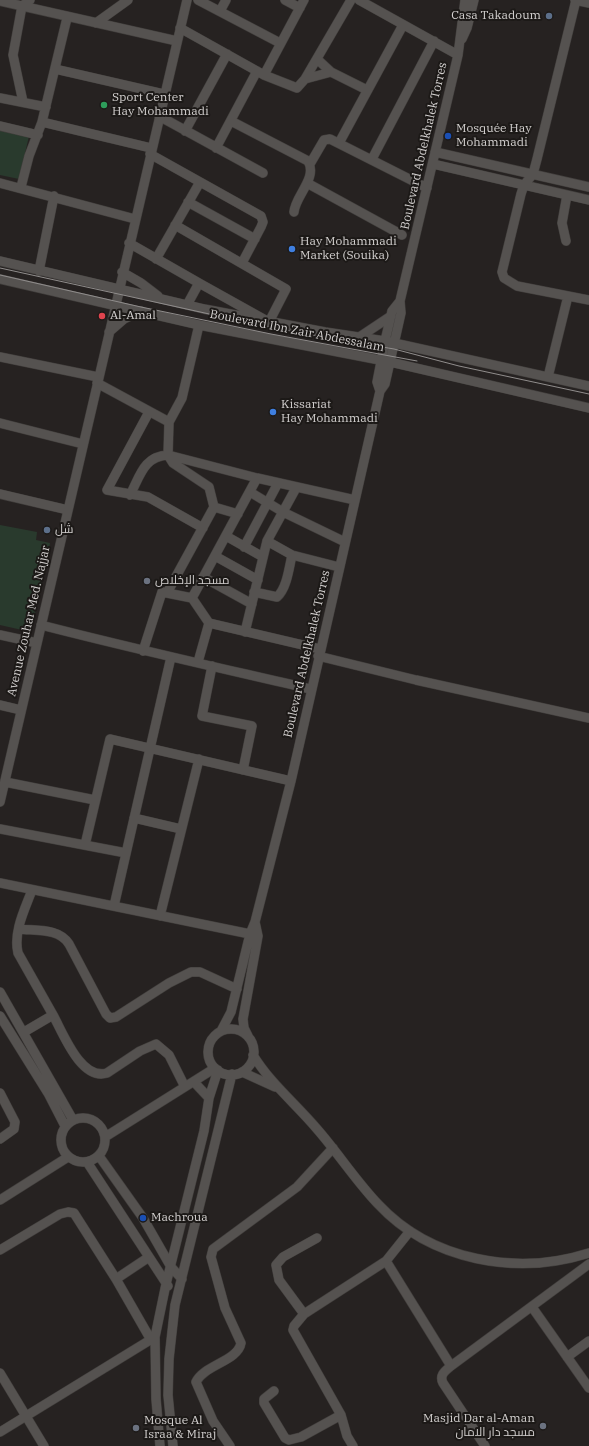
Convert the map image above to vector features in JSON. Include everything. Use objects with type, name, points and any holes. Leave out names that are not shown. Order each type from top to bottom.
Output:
[{"type":"street","points":[[96,23],[128,0]]},
{"type":"street","name":"Avenue Zouhar Med. Najjar","points":[[0,802],[4,776],[37,643],[118,288],[187,0]]},
{"type":"street","points":[[198,0],[280,43]]},
{"type":"street","points":[[220,11],[226,0]]},
{"type":"street","points":[[216,148],[302,4],[284,0]]},
{"type":"street","points":[[180,28],[260,73],[294,88],[299,87],[305,79],[351,0]]},
{"type":"street","points":[[359,0],[458,54]]},
{"type":"street","name":"Boulevard Abdelkhalek Torres","points":[[386,361],[385,341],[391,316],[400,301],[433,164],[460,44],[465,0]]},
{"type":"street","name":"Boulevard Abdelkhalek Torres","points":[[460,44],[467,28],[474,0]]},
{"type":"street","points":[[589,3],[576,0],[533,174],[524,185],[502,264],[504,278],[517,286],[589,300]]},
{"type":"street","points":[[0,1],[26,3],[67,18],[177,41]]},
{"type":"street","points":[[23,102],[13,55],[26,3]]},
{"type":"street","points":[[20,187],[29,156],[42,122],[67,18]]},
{"type":"street","points":[[339,142],[403,25]]},
{"type":"street","points":[[372,159],[434,41]]},
{"type":"street","points":[[185,131],[227,54]]},
{"type":"street","points":[[317,59],[332,72],[367,90]]},
{"type":"street","points":[[55,69],[164,94]]},
{"type":"street","points":[[305,79],[332,72]]},
{"type":"street","points":[[0,98],[46,107]]},
{"type":"street","points":[[159,116],[263,173]]},
{"type":"street","points":[[231,121],[308,161],[310,164]]},
{"type":"street","points":[[42,122],[151,151],[200,182],[261,216],[263,222],[242,263]]},
{"type":"street","points":[[0,126],[38,135]]},
{"type":"street","points":[[294,212],[307,183],[310,164],[324,140],[330,139],[339,142],[427,188]]},
{"type":"street","points":[[435,152],[589,187]]},
{"type":"street","points":[[433,164],[589,200]]},
{"type":"street","points":[[156,259],[200,182]]},
{"type":"street","points":[[0,183],[54,196],[135,219]]},
{"type":"street","points":[[307,183],[402,235]]},
{"type":"street","points":[[566,241],[562,223],[567,195]]},
{"type":"street","points":[[39,271],[54,196]]},
{"type":"street","points":[[188,202],[255,239]]},
{"type":"street","points":[[129,243],[269,322],[286,289],[176,225]]},
{"type":"street","name":"Boulevard Ibn Zair Abdessalam","points":[[0,261],[187,305],[269,322],[395,343],[589,386]]},
{"type":"street","points":[[122,272],[141,283],[161,298]]},
{"type":"street","name":"Boulevard Ibn Zair Abdessalam","points":[[0,279],[199,325],[386,361],[589,408]]},
{"type":"street","points":[[187,305],[199,282]]},
{"type":"street","points":[[548,377],[568,296]]},
{"type":"street","name":"Boulevard Abdelkhalek Torres","points":[[222,1031],[237,989],[290,781],[380,390],[377,382],[395,343],[401,313],[400,301]]},
{"type":"street","points":[[109,332],[124,319],[141,311]]},
{"type":"street","points":[[358,338],[391,316]]},
{"type":"street","points":[[167,593],[214,507],[209,487],[173,463],[168,455],[169,422],[182,398],[199,325]]},
{"type":"street","points":[[0,357],[97,380],[149,412],[169,422]]},
{"type":"street","points":[[149,412],[107,490],[148,497],[203,528]]},
{"type":"street","points":[[0,423],[83,444]]},
{"type":"street","points":[[130,494],[150,459],[157,455],[168,455],[278,484],[355,500]]},
{"type":"street","points":[[192,598],[257,478]]},
{"type":"street","points":[[244,547],[278,484]]},
{"type":"street","points":[[245,632],[267,541],[296,488]]},
{"type":"street","points":[[250,492],[283,512],[345,542]]},
{"type":"street","points":[[0,494],[68,510]]},
{"type":"street","points":[[214,507],[238,514]]},
{"type":"street","points":[[226,536],[263,557]]},
{"type":"street","points":[[267,541],[292,555],[339,567]]},
{"type":"street","points":[[254,592],[277,597],[284,588],[292,555]]},
{"type":"street","points":[[215,556],[258,580]]},
{"type":"street","points":[[204,577],[252,604]]},
{"type":"street","points":[[143,651],[162,592],[192,598],[209,623],[319,652],[589,718]]},
{"type":"street","points":[[198,662],[209,623]]},
{"type":"street","points":[[41,625],[143,651],[198,662],[310,689]]},
{"type":"street","points":[[0,635],[37,643]]},
{"type":"street","points":[[114,906],[171,657]]},
{"type":"street","points":[[212,666],[202,716],[252,726],[243,770]]},
{"type":"street","points":[[0,705],[21,710]]},
{"type":"street","points":[[85,845],[110,739],[290,781]]},
{"type":"street","points":[[160,916],[199,759]]},
{"type":"street","points":[[4,776],[95,800]]},
{"type":"street","points":[[134,818],[181,829]]},
{"type":"street","points":[[0,828],[126,853]]},
{"type":"street","points":[[0,883],[250,934]]},
{"type":"street","points":[[32,890],[16,939],[18,952],[77,1058],[89,1071],[103,1074],[107,1073],[140,1051],[156,1044],[169,1055],[183,1083]]},
{"type":"street","name":"Boulevard Abdelkhalek Torres","points":[[250,1040],[245,1032],[243,1019],[258,936],[255,922]]},
{"type":"street","points":[[19,929],[58,933],[65,938],[106,1014],[110,1018],[116,1017],[169,983],[191,972],[200,972],[237,989]]},
{"type":"street","points":[[0,992],[73,1120]]},
{"type":"street","points":[[24,1032],[53,1015]]},
{"type":"street","points":[[15,1018],[2,1023],[48,1093],[65,1126]]},
{"type":"street","points":[[160,1446],[153,1339],[204,1131],[215,1068],[209,1059],[209,1046],[216,1035],[222,1031],[234,1029],[246,1035],[250,1040],[253,1055],[260,1066],[308,1118],[378,1205],[410,1231],[442,1247],[476,1259],[495,1263],[537,1263],[575,1257],[589,1253]]},
{"type":"street","points":[[173,1446],[168,1395],[169,1359],[178,1294],[237,1073],[251,1062],[253,1055]]},
{"type":"street","points":[[105,1135],[215,1068]]},
{"type":"street","points":[[105,1135],[183,1083],[215,1068],[237,1073],[281,1090]]},
{"type":"street","points":[[194,1082],[209,1098]]},
{"type":"street","points":[[0,1093],[16,1122],[14,1128],[0,1139]]},
{"type":"street","points":[[81,1118],[95,1121],[105,1135],[104,1147],[99,1156],[87,1162],[80,1162],[66,1155],[60,1139],[65,1126],[73,1120],[81,1118]]},
{"type":"street","points":[[230,1446],[213,1421],[196,1382],[199,1376],[237,1351],[241,1343],[225,1308],[211,1257],[213,1249],[297,1187],[333,1148]]},
{"type":"street","points":[[0,1194],[66,1155]]},
{"type":"street","points":[[0,1200],[66,1155]]},
{"type":"street","points":[[99,1156],[143,1218],[171,1267],[182,1279]]},
{"type":"street","points":[[87,1162],[166,1284],[178,1294]]},
{"type":"street","points":[[0,1250],[60,1214],[68,1212],[74,1213],[153,1339]]},
{"type":"street","points":[[353,1446],[347,1436],[340,1415],[293,1330],[294,1326],[304,1314],[386,1261],[410,1231]]},
{"type":"street","points":[[304,1314],[279,1280],[276,1265],[283,1257],[317,1238]]},
{"type":"street","points":[[116,1279],[149,1257]]},
{"type":"street","points":[[386,1261],[451,1366]]},
{"type":"street","points":[[485,1446],[441,1379],[444,1371],[589,1264]]},
{"type":"street","points":[[532,1307],[589,1388]]},
{"type":"street","points":[[0,1432],[27,1417],[153,1339]]},
{"type":"street","points":[[567,1357],[589,1341]]},
{"type":"street","points":[[0,1373],[44,1446]]},
{"type":"street","points":[[274,1391],[264,1399],[264,1403],[285,1438],[289,1440],[300,1437],[340,1415]]},
{"type":"green space","points":[[0,129],[29,136],[19,179],[0,175]]},
{"type":"green space","points":[[0,525],[37,532],[36,540],[50,543],[31,632],[0,625]]},
{"type":"tram line","points":[[0,268],[273,328],[394,349],[459,366],[589,394]]},
{"type":"tram line","points":[[0,275],[141,307],[271,334],[417,361]]},
{"type":"place","name":"Casa Takadoum","points":[[549,16]]},
{"type":"place","name":"Sport Center Hay Mohammadi","points":[[104,105]]},
{"type":"place","name":"Mosquée Hay Mohammadi","points":[[448,136]]},
{"type":"place","name":"Hay Mohammadi Market (Souika)","points":[[292,249]]},
{"type":"place","name":"Al-Amal","points":[[102,316]]},
{"type":"place","name":"Kissariat Hay Mohammadi","points":[[273,412]]},
{"type":"place","name":"شل","points":[[47,530]]},
{"type":"place","name":"مسجد الإخلاص","points":[[147,581]]},
{"type":"place","name":"Machroua","points":[[143,1218]]},
{"type":"place","name":"Masjid Dar al-Aman مسجد دار الامان","points":[[543,1426]]},
{"type":"place","name":"Mosque Al Israa & Miraj","points":[[136,1428]]}]
